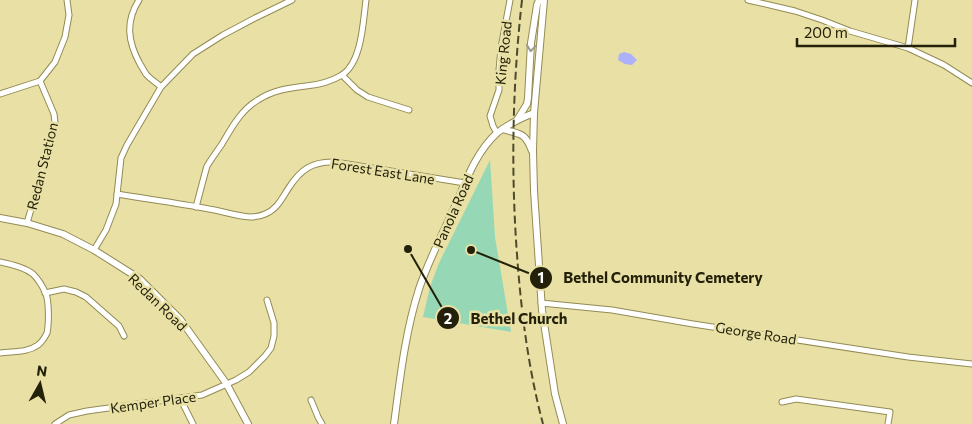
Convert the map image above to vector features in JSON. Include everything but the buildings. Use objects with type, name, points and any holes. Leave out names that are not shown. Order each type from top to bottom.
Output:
[{"type":"main road","points":[[516,121],[527,104],[531,43],[539,0]]},
{"type":"main road","points":[[544,0],[534,113],[533,155],[541,303],[555,394],[563,424]]},
{"type":"main road","name":"Panola Road","points":[[394,424],[409,332],[420,289],[436,247],[465,183],[485,147],[500,131],[534,113]]},
{"type":"main road","points":[[500,131],[522,135],[527,140],[533,155]]},
{"type":"main road","name":"Redan Road","points":[[0,218],[27,223],[64,234],[94,250],[140,280],[180,318],[226,383],[248,424]]},
{"type":"street","points":[[0,94],[40,81],[55,62],[65,37],[69,15],[67,0]]},
{"type":"street","points":[[140,0],[131,18],[130,41],[133,51],[146,75],[162,87]]},
{"type":"street","points":[[94,250],[110,221],[116,204],[121,158],[126,144],[162,87],[193,54],[223,35],[292,0]]},
{"type":"street","points":[[196,207],[207,166],[245,110],[258,100],[272,93],[318,84],[342,75],[349,68],[356,57],[366,0]]},
{"type":"street","name":"King Road","points":[[500,131],[493,126],[490,116],[500,90],[501,48],[510,0]]},
{"type":"street","points":[[748,0],[795,11],[850,31],[908,48],[944,65],[972,83]]},
{"type":"street","points":[[908,48],[914,0]]},
{"type":"street","points":[[342,75],[357,90],[368,97],[409,110]]},
{"type":"street","name":"Redan Station","points":[[27,223],[54,123],[54,114],[40,81]]},
{"type":"street","name":"Forest East Lane","points":[[117,194],[257,217],[265,215],[278,206],[300,172],[312,165],[327,162],[465,183]]},
{"type":"street","points":[[0,262],[26,270],[39,282],[46,293],[48,321],[47,332],[39,344],[29,350],[0,353]]},
{"type":"street","points":[[46,293],[64,289],[86,297],[119,326],[124,336]]},
{"type":"street","name":"Kemper Place","points":[[55,424],[69,415],[202,395],[250,372],[266,356],[271,348],[274,336],[274,323],[267,300]]},
{"type":"street","name":"George Road","points":[[541,303],[612,310],[908,357],[972,364]]},
{"type":"street","points":[[180,398],[193,424]]},
{"type":"street","points":[[782,402],[796,399],[890,412],[888,424]]},
{"type":"street","points":[[311,400],[322,424]]},
{"type":"green space","points":[[490,160],[495,237],[511,332],[423,317],[430,287],[439,263]]},
{"type":"water","points":[[624,52],[631,54],[637,60],[632,65],[618,60],[619,54]]},
{"type":"railway","points":[[522,0],[514,120],[514,210],[525,333],[543,424]]},
{"type":"place","name":"Bethel Church","points":[[408,249]]},
{"type":"place","name":"Bethel Community Cemetery","points":[[471,250]]}]
